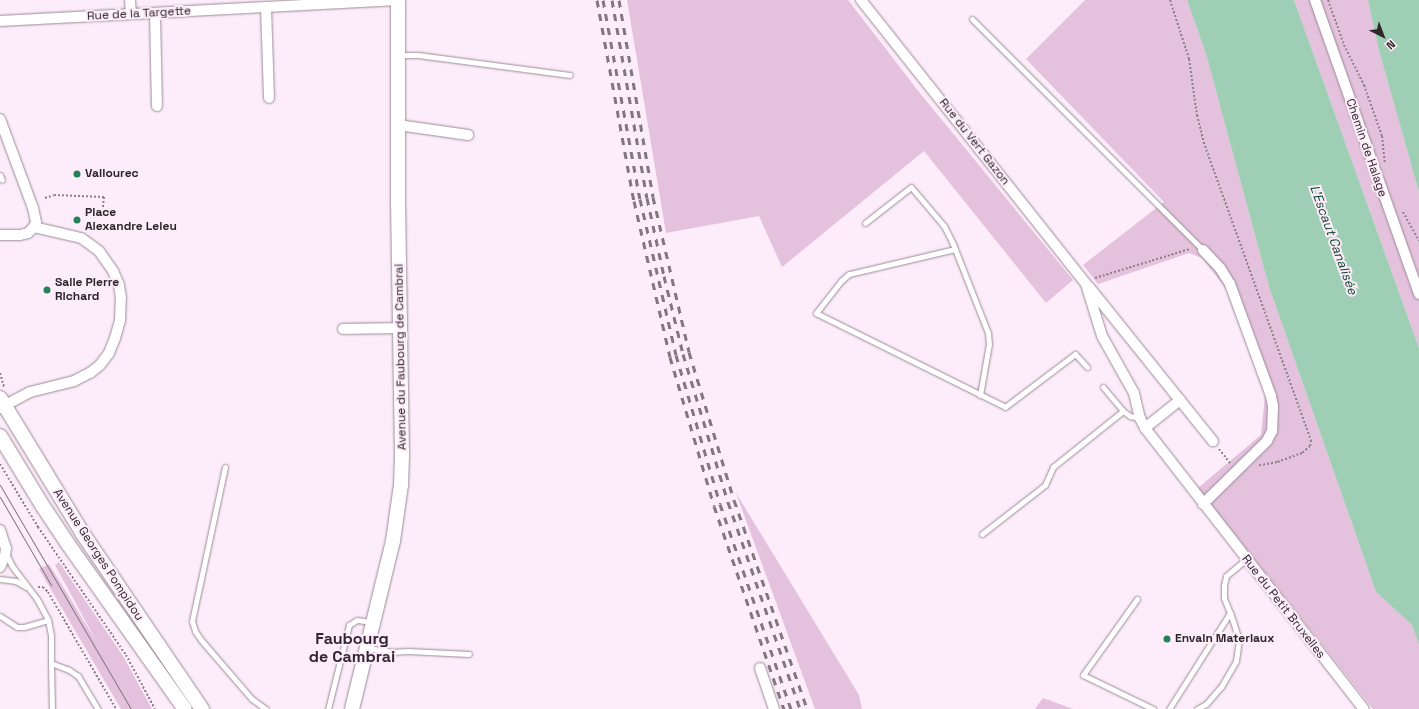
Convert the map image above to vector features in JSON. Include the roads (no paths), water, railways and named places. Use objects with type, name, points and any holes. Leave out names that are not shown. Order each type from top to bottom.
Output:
[{"type":"street","points":[[130,0],[131,14]]},
{"type":"street","name":"Rue de la Targette","points":[[0,21],[266,7],[284,3],[398,0]]},
{"type":"street","name":"Avenue du Faubourg de Cambrai","points":[[352,709],[394,537],[400,499],[402,455],[398,0]]},
{"type":"street","name":"Rue du Vert Gazon","points":[[861,0],[1213,441]]},
{"type":"street","name":"Chemin de Halage","points":[[1315,0],[1419,294]]},
{"type":"street","points":[[266,7],[269,98]]},
{"type":"street","points":[[155,13],[157,106]]},
{"type":"street","points":[[0,119],[33,208],[36,222],[34,227],[28,233],[20,235],[0,234]]},
{"type":"street","points":[[398,125],[468,135]]},
{"type":"street","points":[[1,404],[30,392],[85,377],[100,365],[109,353],[116,338],[120,321],[120,291],[108,263],[95,247],[74,236],[34,227]]},
{"type":"street","points":[[1203,250],[1220,268],[1230,284],[1273,401],[1273,417],[1270,436],[1263,446],[1203,504]]},
{"type":"street","name":"Rue du Vert Gazon","points":[[1084,281],[1102,336],[1134,393],[1144,428]]},
{"type":"street","points":[[343,329],[400,328]]},
{"type":"street","points":[[1144,428],[1180,400]]},
{"type":"street","name":"Avenue Georges Pompidou","points":[[1,404],[87,540],[202,709]]},
{"type":"street","name":"Rue du Petit Bruxelles","points":[[1144,428],[1364,709]]},
{"type":"street","name":"Avenue Georges Pompidou","points":[[0,436],[68,544],[185,709]]},
{"type":"street","points":[[0,530],[5,541],[6,552],[0,567]]},
{"type":"street","points":[[760,668],[774,709]]},
{"type":"lane","points":[[972,19],[1203,250]]},
{"type":"lane","points":[[398,55],[422,56],[570,75]]},
{"type":"lane","points":[[866,223],[911,186],[944,226],[955,249],[988,333],[989,344],[980,395]]},
{"type":"lane","points":[[955,249],[849,274],[840,281],[816,313],[1005,407],[1075,354],[1086,368]]},
{"type":"lane","points":[[1103,388],[1123,411],[1130,416],[1140,418]]},
{"type":"lane","points":[[982,534],[1045,484],[1053,467],[1123,411]]},
{"type":"lane","points":[[225,466],[192,621],[195,631],[201,640],[252,699],[266,709]]},
{"type":"lane","points":[[6,552],[12,566],[31,591],[48,620],[51,636],[52,709]]},
{"type":"lane","points":[[1197,709],[1206,704],[1221,687],[1236,662],[1240,640],[1224,598],[1224,585],[1226,576],[1246,559]]},
{"type":"lane","points":[[0,579],[16,581],[31,591]]},
{"type":"lane","points":[[1137,599],[1083,675],[1153,709]]},
{"type":"lane","points":[[1169,709],[1230,613]]},
{"type":"lane","points":[[0,616],[17,627],[24,627],[48,620]]},
{"type":"lane","points":[[328,709],[349,625],[357,620],[373,622]]},
{"type":"lane","points":[[367,648],[392,652],[408,651],[469,654]]},
{"type":"lane","points":[[51,663],[69,670],[78,676],[98,709]]},
{"type":"water","name":"L'Escaut Canalisée","points":[[1187,0],[1294,0],[1419,348],[1419,645],[1412,625],[1376,592],[1269,287],[1206,54]]},
{"type":"water","points":[[1368,0],[1419,0],[1419,192],[1379,51]]},
{"type":"tram line","points":[[0,485],[131,709]]},
{"type":"tram line","points":[[0,497],[51,585]]},
{"type":"railway","points":[[597,0],[634,201],[670,357],[714,506],[784,709]]},
{"type":"railway","points":[[603,0],[640,199],[676,355],[720,504],[791,709]]},
{"type":"railway","points":[[612,0],[647,198],[683,354],[728,502],[800,709]]},
{"type":"railway","points":[[619,0],[653,197],[689,352],[734,500],[807,709]]},
{"type":"place","name":"Vallourec","points":[[77,174]]},
{"type":"place","name":"Place Alexandre Leleu","points":[[77,220]]},
{"type":"place","name":"Salle Pierre Richard","points":[[47,290]]},
{"type":"place","name":"Envain Materiaux","points":[[1167,639]]},
{"type":"district","name":"Faubourg de Cambrai","points":[[352,648]]}]
